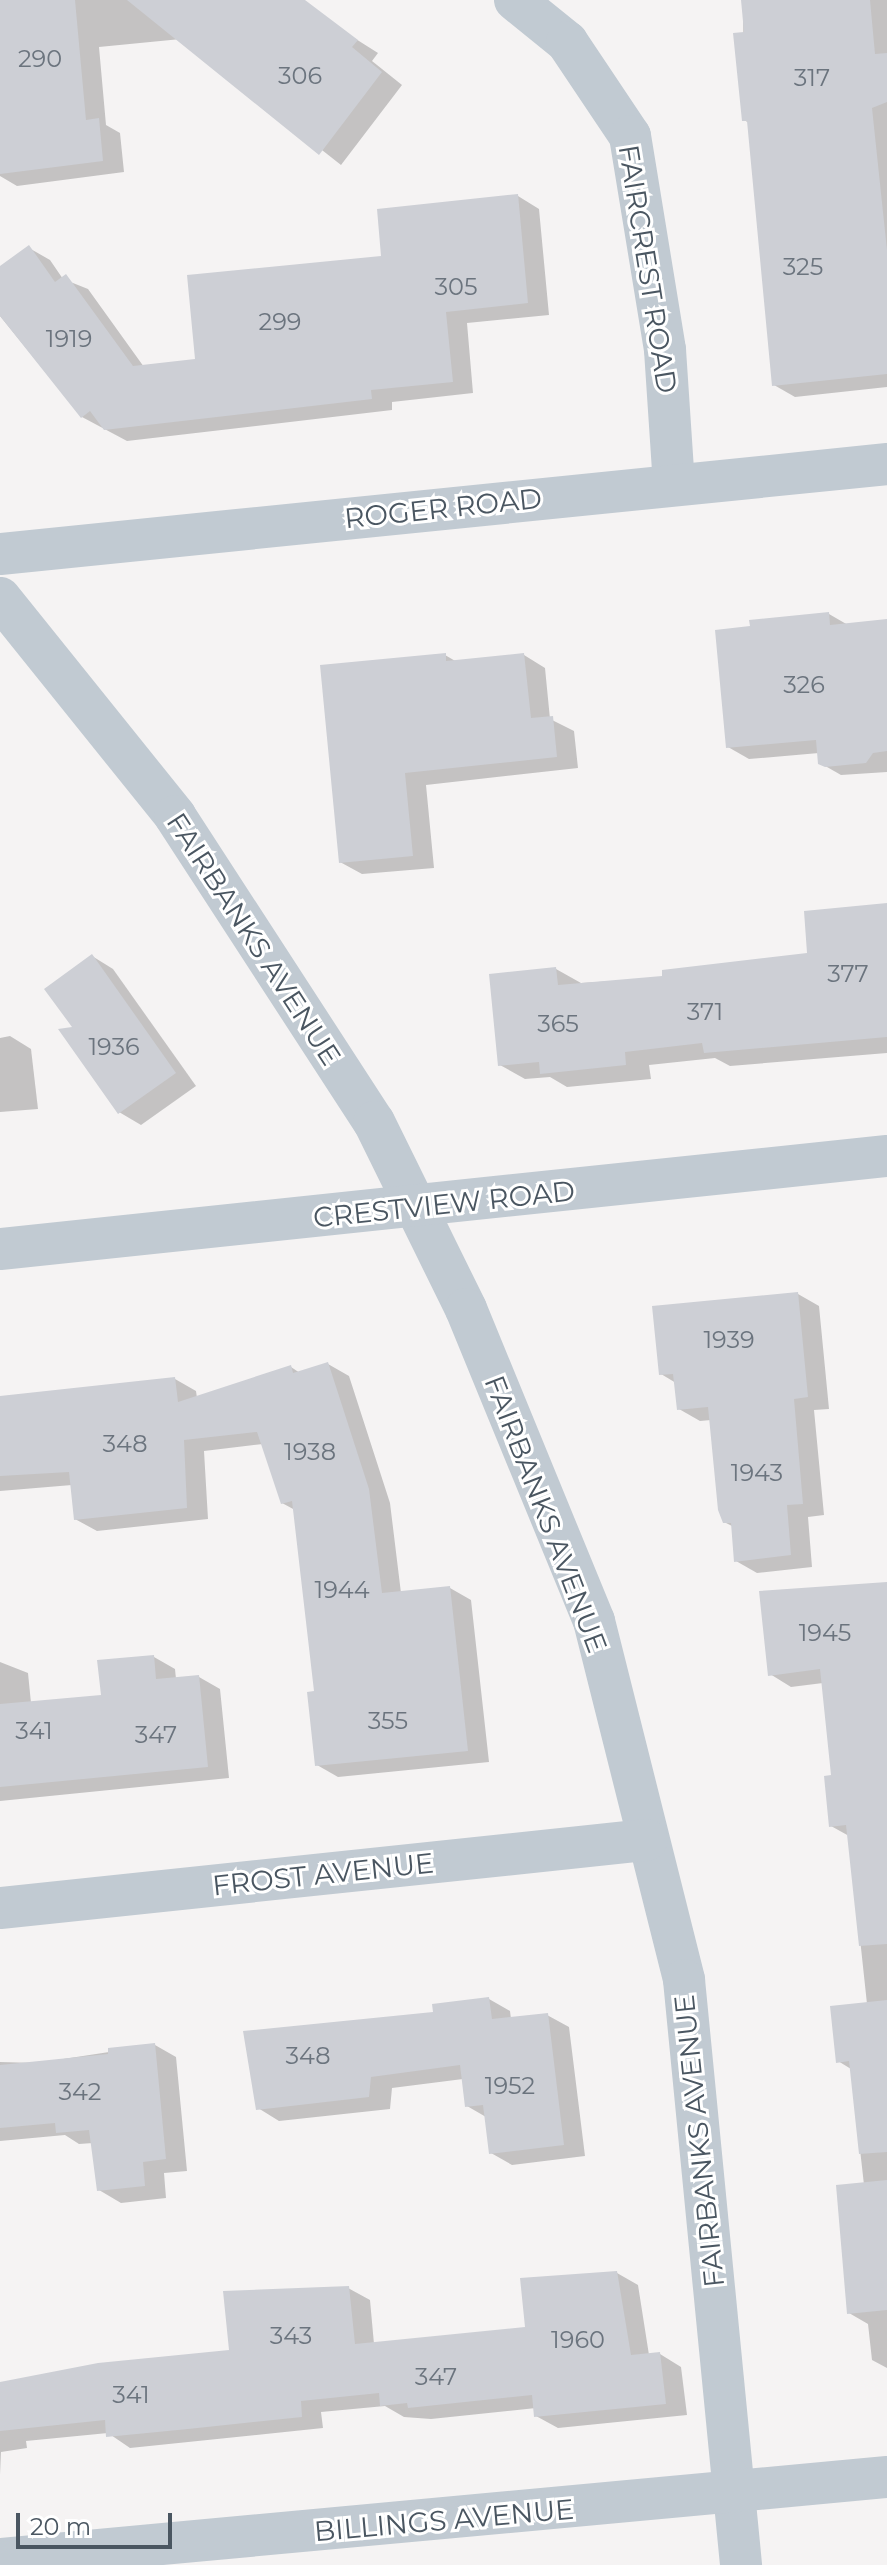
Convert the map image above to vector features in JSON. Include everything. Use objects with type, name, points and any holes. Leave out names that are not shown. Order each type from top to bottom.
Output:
[{"type":"street","name":"FAIRCREST ROAD","points":[[515,0],[567,42],[630,136],[665,350],[674,484]]},
{"type":"street","name":"ROGER ROAD","points":[[0,554],[887,464]]},
{"type":"street","name":"FAIRBANKS AVENUE","points":[[0,598],[175,816],[374,1122],[412,1207],[466,1309],[594,1621],[646,1840],[684,1980],[741,2565]]},
{"type":"street","name":"CRESTVIEW ROAD","points":[[0,1249],[887,1156]]},
{"type":"street","name":"FROST AVENUE","points":[[0,1908],[646,1840]]},
{"type":"street","name":"BILLINGS AVENUE","points":[[0,2559],[733,2494],[887,2477]]},
{"type":"building","points":[[0,0],[75,0],[86,120],[99,118],[103,161],[0,174]]},
{"type":"building","points":[[127,0],[305,0],[358,40],[352,47],[382,72],[319,155]]},
{"type":"building","points":[[741,0],[870,0],[875,54],[887,53],[887,102],[872,108],[887,250],[887,374],[772,386],[747,121],[742,121],[733,33],[744,32]]},
{"type":"building","points":[[518,194],[528,303],[446,312],[453,382],[371,390],[372,399],[104,430],[90,411],[81,418],[0,316],[0,266],[29,245],[55,282],[66,274],[133,366],[195,359],[187,275],[381,256],[377,209]]},
{"type":"building","points":[[829,612],[830,625],[887,619],[887,751],[873,753],[866,763],[825,767],[818,764],[816,740],[726,748],[715,630],[750,626],[749,620]]},
{"type":"building","points":[[446,653],[446,661],[524,653],[531,718],[553,716],[557,757],[405,773],[413,856],[339,863],[320,665]]},
{"type":"building","points":[[887,903],[887,1037],[704,1053],[702,1043],[625,1052],[626,1065],[540,1074],[539,1062],[498,1066],[489,974],[556,967],[558,985],[662,976],[662,970],[807,953],[804,911]]},
{"type":"building","points":[[92,954],[176,1073],[118,1114],[58,1029],[72,1027],[44,989]]},
{"type":"building","points":[[798,1292],[808,1397],[794,1399],[803,1504],[787,1505],[791,1555],[734,1562],[731,1523],[723,1523],[718,1510],[708,1407],[677,1410],[673,1374],[659,1375],[652,1306]]},
{"type":"building","points":[[328,1362],[369,1489],[382,1593],[450,1586],[468,1751],[315,1766],[307,1692],[314,1691],[292,1501],[281,1504],[257,1432],[184,1440],[187,1508],[74,1520],[69,1472],[0,1476],[0,1396],[175,1377],[178,1402],[291,1365],[293,1373]]},
{"type":"building","points":[[887,1582],[887,1944],[859,1946],[846,1825],[829,1827],[824,1776],[831,1775],[820,1669],[768,1676],[759,1591]]},
{"type":"building","points":[[154,1655],[156,1679],[199,1675],[208,1767],[0,1787],[0,1704],[101,1695],[97,1660]]},
{"type":"building","points":[[489,1997],[492,2019],[548,2013],[564,2145],[489,2154],[483,2105],[465,2107],[460,2065],[371,2077],[369,2097],[256,2110],[243,2031],[433,2012],[432,2004]]},
{"type":"building","points":[[887,2000],[887,2152],[859,2154],[849,2061],[836,2063],[830,2006]]},
{"type":"building","points":[[155,2043],[166,2159],[143,2162],[145,2186],[97,2191],[89,2130],[56,2133],[55,2123],[0,2128],[0,2065],[108,2054],[108,2048]]},
{"type":"building","points":[[887,2180],[887,2310],[847,2314],[836,2185]]},
{"type":"building","points":[[617,2271],[631,2355],[660,2352],[666,2404],[534,2417],[532,2395],[408,2408],[407,2403],[380,2406],[379,2393],[301,2401],[302,2417],[188,2429],[106,2437],[105,2420],[0,2431],[0,2382],[98,2363],[229,2350],[223,2291],[349,2286],[355,2344],[525,2327],[520,2278]]}]
